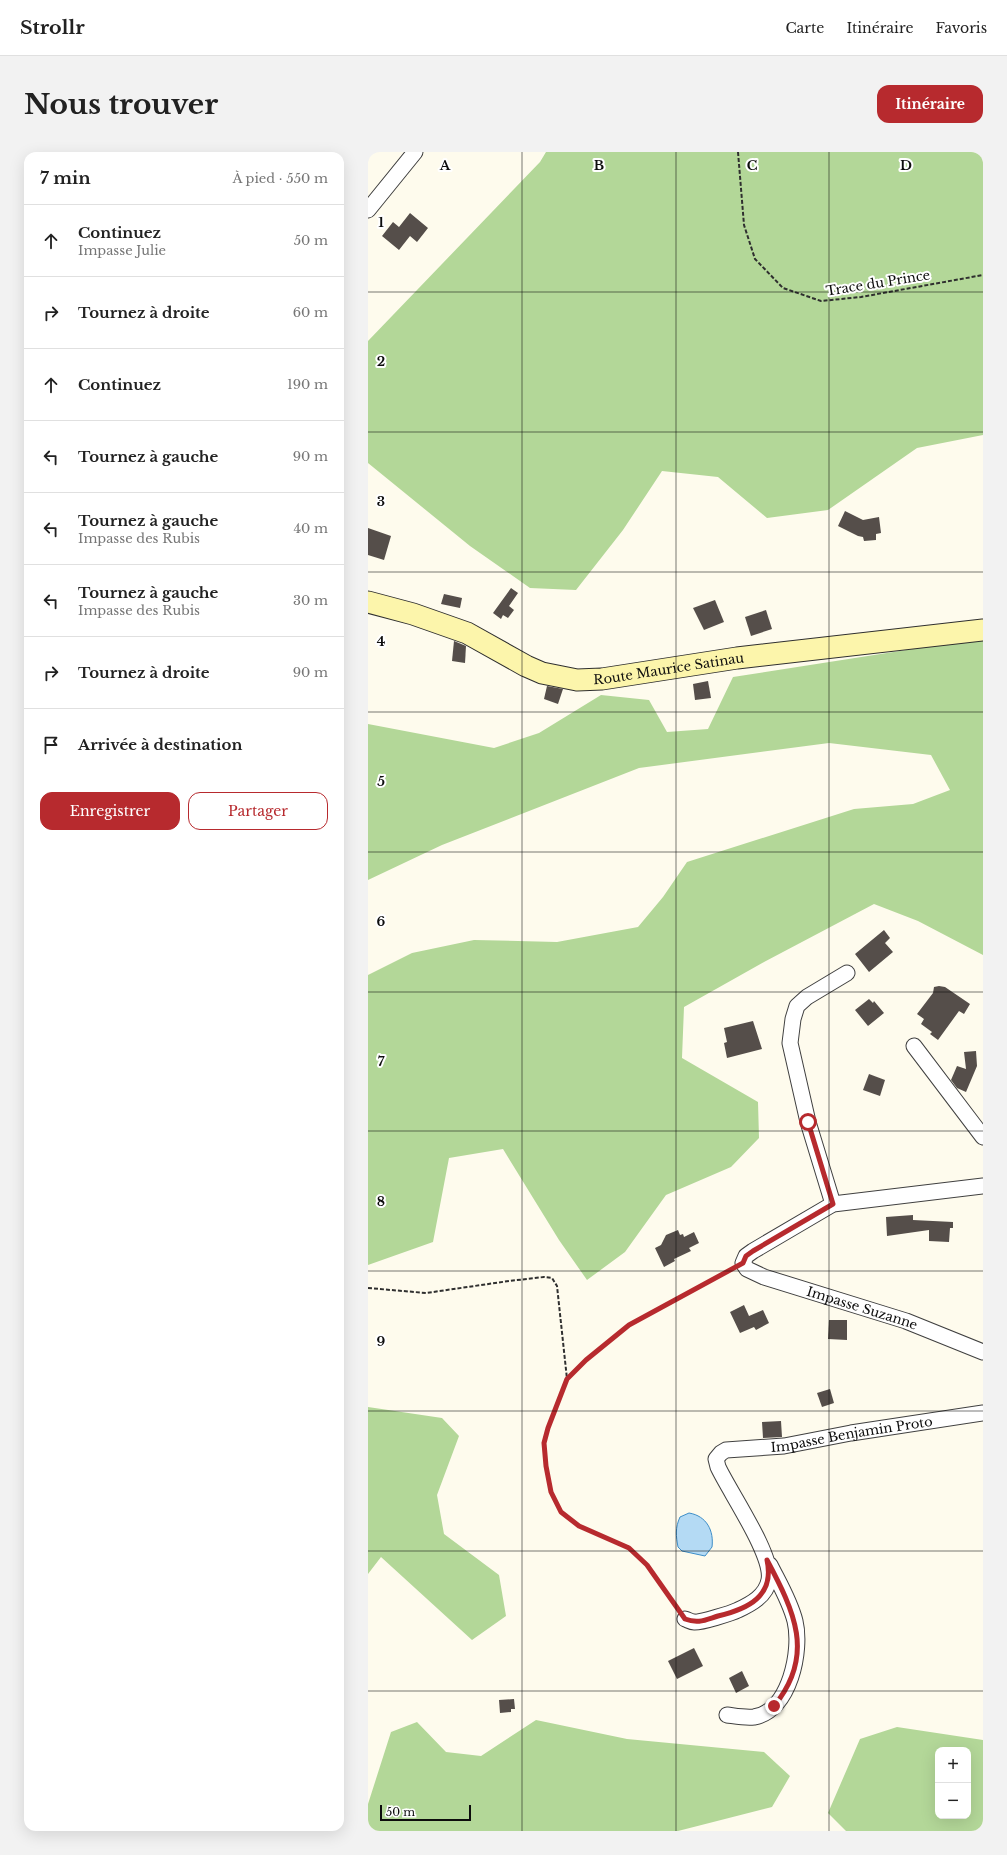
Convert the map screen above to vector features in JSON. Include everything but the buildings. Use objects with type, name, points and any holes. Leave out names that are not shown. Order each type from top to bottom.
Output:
[{"type":"main road","name":"Route Maurice Satinau","points":[[368,602],[413,614],[467,633],[526,666],[542,673],[577,680],[602,679],[737,658],[983,630]]},
{"type":"street","points":[[368,210],[415,152]]},
{"type":"street","points":[[833,1204],[808,1122],[790,1043],[792,1020],[797,1006],[807,997],[847,974]]},
{"type":"street","points":[[914,1046],[983,1138]]},
{"type":"street","points":[[743,1263],[746,1256],[753,1251],[833,1204],[983,1186]]},
{"type":"street","name":"Impasse Suzanne","points":[[743,1263],[747,1269],[764,1277],[906,1321],[983,1352]]},
{"type":"street","name":"Impasse Benjamin Proto","points":[[767,1560],[718,1467],[716,1459],[721,1453],[726,1450],[784,1446],[851,1433],[983,1413]]},
{"type":"street","points":[[685,1619],[694,1622],[701,1621],[734,1612],[754,1602],[766,1589],[769,1579],[767,1560]]},
{"type":"street","points":[[726,1715],[754,1717],[765,1713],[785,1692],[792,1673],[798,1649],[798,1634],[784,1593],[767,1560]]},
{"type":"path","name":"Trace du Prince","points":[[738,152],[744,225],[755,259],[783,288],[821,302],[861,297],[983,275]]},
{"type":"path","points":[[685,1619],[647,1565],[629,1548],[579,1526],[561,1512],[551,1492],[546,1466],[544,1443],[548,1428],[567,1379],[586,1360],[629,1325],[743,1263]]},
{"type":"path","points":[[368,1288],[426,1294],[530,1278],[552,1278],[557,1286],[567,1379]]},
{"type":"green space","points":[[546,152],[983,152],[983,435],[917,448],[828,510],[767,518],[718,477],[662,471],[623,530],[576,590],[530,588],[470,546],[368,463],[368,341],[540,162]]},
{"type":"green space","points":[[983,638],[983,955],[918,921],[874,904],[764,962],[684,1007],[682,1058],[758,1102],[759,1138],[731,1167],[666,1195],[625,1252],[587,1280],[559,1240],[503,1149],[449,1158],[433,1242],[368,1265],[368,975],[412,953],[474,940],[557,942],[638,927],[663,897],[687,862],[854,809],[913,804],[950,790],[931,755],[829,743],[639,768],[442,845],[368,880],[368,724],[494,748],[539,733],[601,695],[649,700],[667,732],[708,729],[733,677]]},
{"type":"green space","points":[[368,1407],[442,1418],[459,1436],[437,1495],[444,1534],[499,1575],[506,1616],[472,1640],[381,1557],[368,1574]]},
{"type":"green space","points":[[536,1720],[627,1739],[764,1752],[790,1776],[772,1807],[678,1831],[368,1831],[368,1804],[391,1732],[417,1722],[446,1752],[481,1756]]},
{"type":"green space","points":[[897,1727],[983,1740],[983,1831],[846,1831],[828,1813],[860,1739]]},
{"type":"water","points":[[689,1513],[700,1517],[705,1521],[712,1535],[712,1547],[705,1556],[682,1551],[678,1547],[676,1532],[678,1521],[680,1517]]},
{"type":"route","points":[[774,1706],[785,1692],[792,1673],[798,1649],[798,1634],[784,1593],[767,1560],[770,1572],[766,1589],[754,1602],[734,1612],[694,1622],[685,1619],[647,1565],[629,1548],[579,1526],[561,1512],[551,1492],[546,1466],[544,1443],[548,1428],[567,1379],[586,1360],[629,1325],[743,1263],[746,1256],[753,1251],[833,1204],[808,1122]]}]
